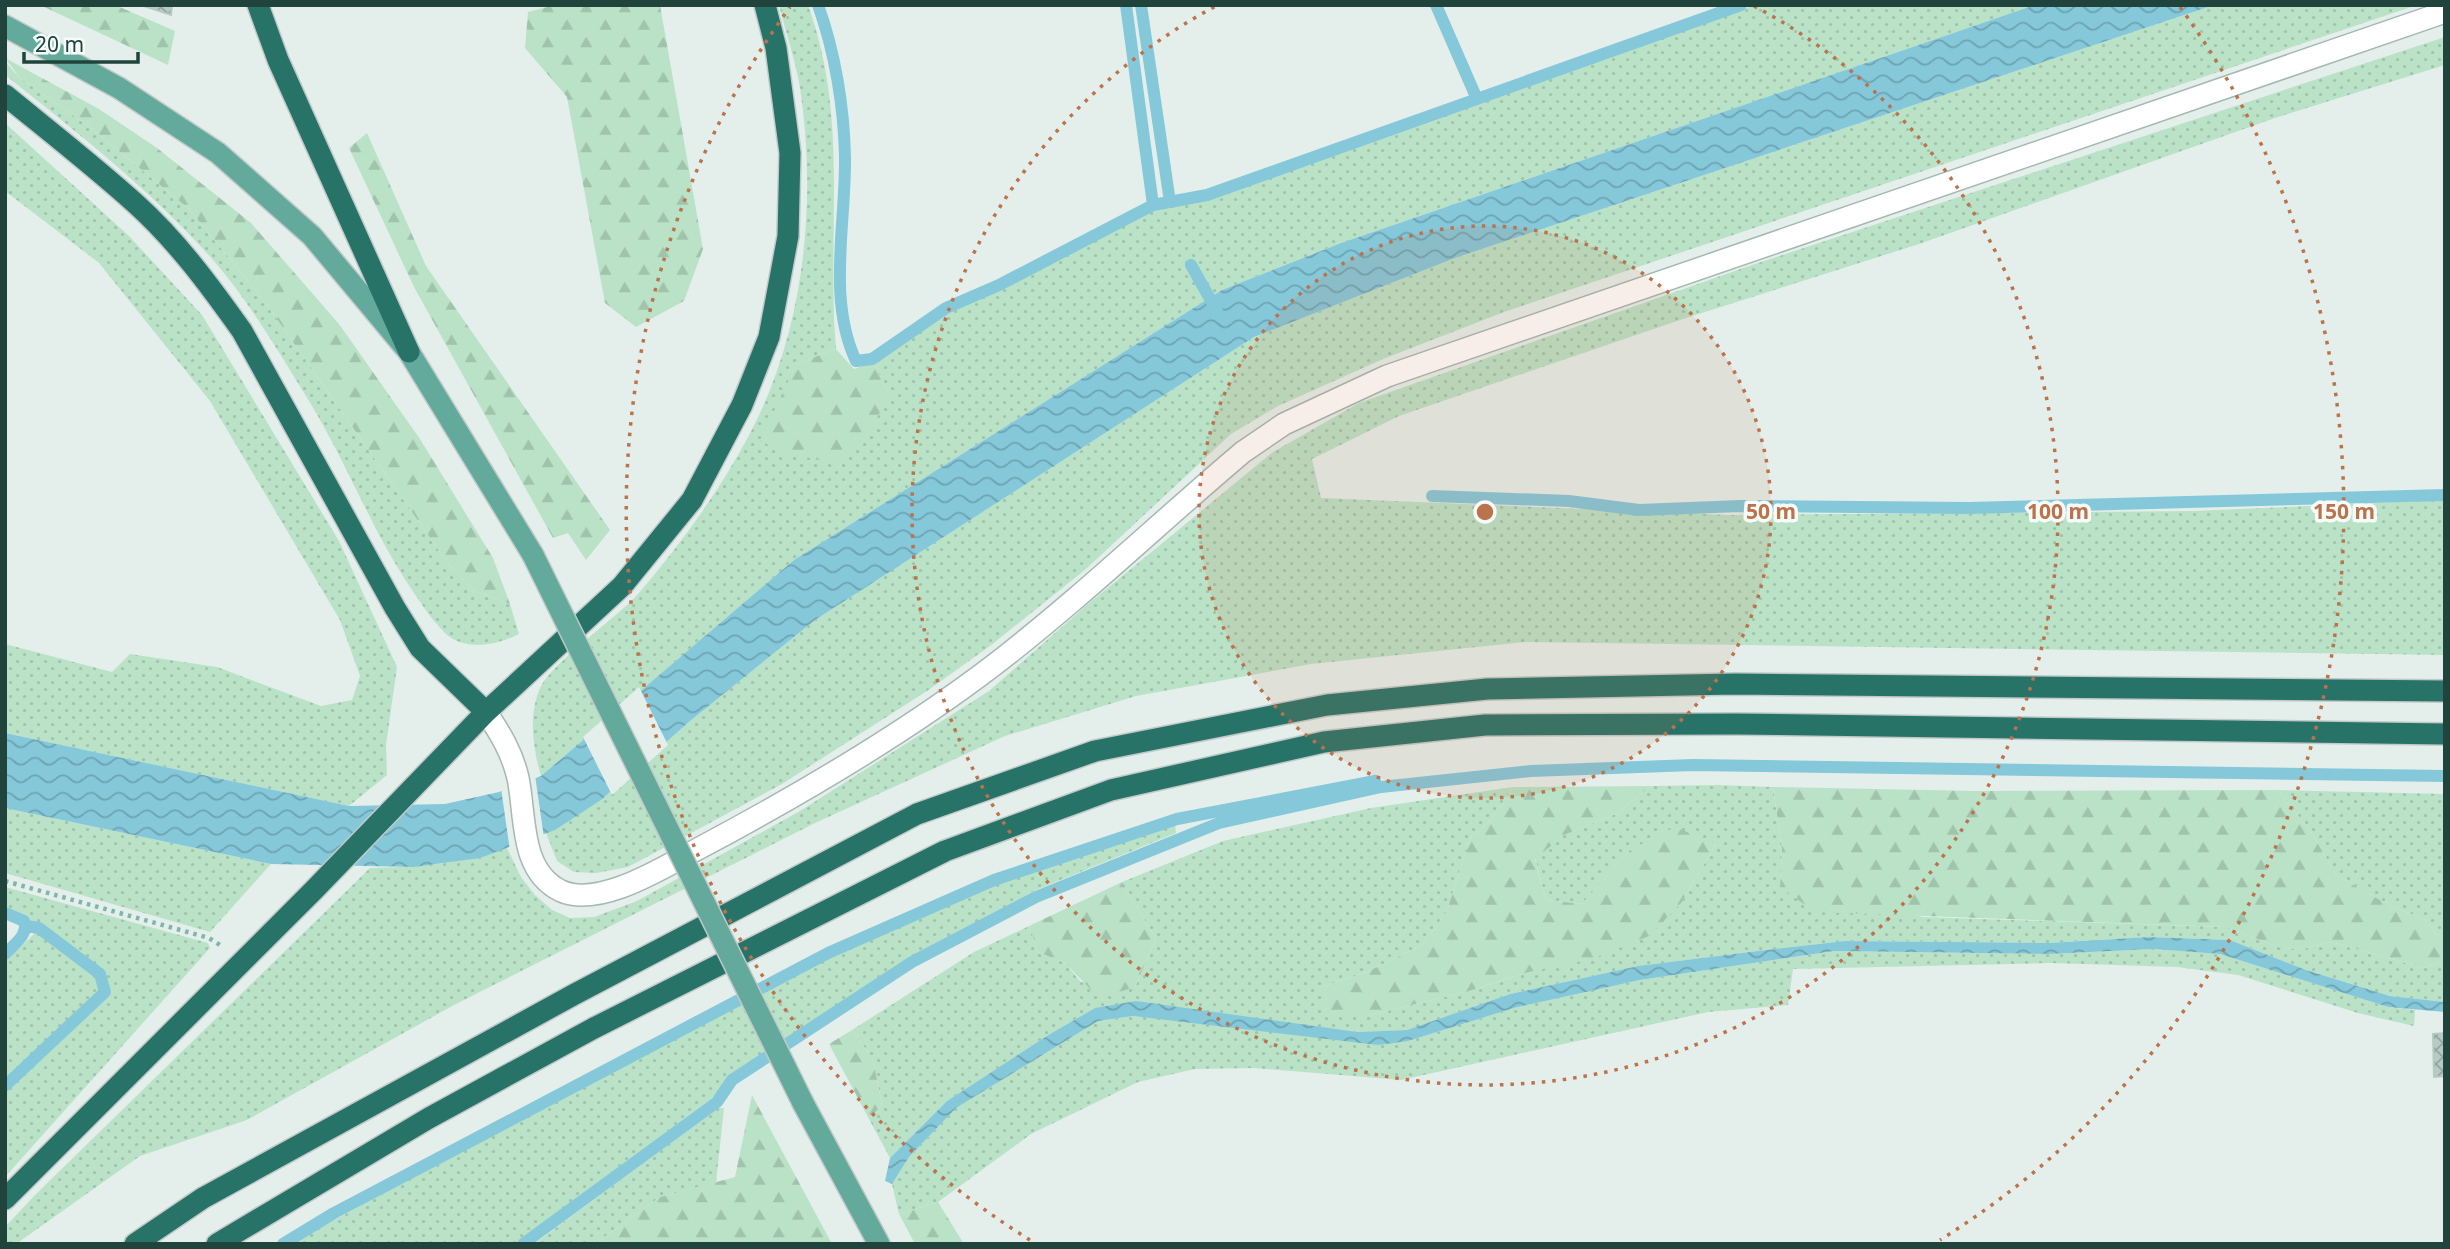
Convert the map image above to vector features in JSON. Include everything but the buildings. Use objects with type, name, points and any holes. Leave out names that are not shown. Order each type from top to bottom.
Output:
[{"type":"highway","points":[[258,5],[278,60],[409,352]]},
{"type":"highway","points":[[5,1199],[314,890],[486,712],[622,586],[692,500],[742,405],[769,337],[788,236],[790,153],[776,48],[765,5]]},
{"type":"highway","points":[[5,94],[138,205],[183,253],[220,299],[242,331],[394,608],[420,648],[486,712]]},
{"type":"highway","points":[[135,1244],[215,1191],[575,994],[917,814],[1095,751],[1327,705],[1487,689],[1735,684],[2445,691]]},
{"type":"highway","points":[[217,1244],[429,1118],[594,1028],[944,851],[1111,790],[1324,742],[1485,725],[1736,724],[2445,734]]},
{"type":"main road","points":[[5,26],[120,88],[218,153],[312,236],[409,352],[533,555],[803,1103],[879,1244]]},
{"type":"street","points":[[486,712],[508,746],[517,777],[528,849],[547,880],[562,891],[579,894],[630,884],[789,801],[995,665],[1243,452],[1284,424],[1387,376],[2445,12]]},
{"type":"path","points":[[5,881],[209,937],[245,959]]},
{"type":"green space","points":[[40,5],[115,5],[175,31],[168,65]]},
{"type":"green space","points":[[555,5],[660,5],[703,249],[684,301],[636,327],[605,303],[567,97],[525,48],[528,12]]},
{"type":"green space","points":[[779,5],[808,5],[821,48],[833,134],[836,349],[796,364],[889,394],[873,362],[948,311],[1155,207],[1208,198],[1755,5],[2035,5],[1341,243],[1222,290],[794,560],[541,776],[533,732],[534,710],[540,688],[558,665],[639,593],[698,518],[748,437],[783,354],[802,264],[807,172],[799,82]]},
{"type":"green space","points":[[2214,5],[2417,5],[1504,312],[1383,359],[1278,406],[1231,434],[1086,569],[990,646],[927,691],[782,784],[628,867],[596,873],[574,872],[557,861],[546,833],[601,800],[690,721],[815,620],[1254,337],[1455,258]]},
{"type":"green space","points":[[2445,37],[2445,65],[2275,118],[1919,244],[1683,319],[1399,416],[1312,459],[1321,498],[1729,515],[2194,511],[2445,500],[2445,655],[1525,642],[1311,664],[1136,696],[1005,736],[813,824],[454,1005],[247,1120],[140,1156],[16,1244],[5,1244],[5,1227],[34,1196],[370,868],[440,864],[507,848],[521,877],[535,895],[552,910],[570,918],[594,917],[637,901],[800,811],[989,691],[1087,605],[1273,452],[1359,403],[1749,266]]},
{"type":"green space","points":[[5,58],[99,109],[157,148],[251,223],[339,324],[420,439],[493,558],[510,604],[474,591],[449,565],[265,302],[189,209],[91,128],[20,78]]},
{"type":"green space","points":[[5,62],[20,78],[91,128],[189,209],[265,302],[449,565],[474,591],[510,604],[519,634],[491,644],[471,645],[453,639],[439,627],[391,556],[309,401],[264,329],[227,277],[140,187],[5,75]]},
{"type":"green space","points":[[5,123],[129,236],[202,315],[339,541],[397,667],[386,745],[387,775],[349,806],[5,733],[5,644],[112,672],[130,654],[217,667],[321,706],[352,700],[360,676],[340,620],[210,401],[99,263],[5,191]]},
{"type":"green space","points":[[367,133],[426,266],[610,530],[586,560],[568,533],[553,538],[414,287],[349,148]]},
{"type":"green space","points":[[836,349],[854,369],[873,362],[889,394],[867,438],[837,464],[787,453],[760,441],[796,364]]},
{"type":"green space","points":[[1651,786],[1773,787],[1782,850],[1780,887],[1924,917],[2226,927],[2281,948],[2303,949],[2331,942],[2424,968],[2445,961],[2445,1002],[2390,996],[2306,970],[2230,940],[2149,937],[2048,943],[1845,941],[1638,966],[1510,994],[1407,1030],[1357,1032],[1095,1008],[947,1101],[890,1158],[869,1119],[882,1105],[873,1059],[852,1030],[974,952],[1029,926],[1038,952],[1065,963],[1081,982],[1135,987],[1156,939],[1122,882],[1223,841],[1371,808],[1513,787],[1491,820],[1470,838],[1447,911],[1422,945],[1367,972],[1325,986],[1366,1016],[1469,991],[1529,972],[1682,902],[1716,844],[1630,850],[1582,904],[1546,900],[1535,858],[1564,835],[1618,813]]},
{"type":"green space","points":[[1651,786],[1618,813],[1564,835],[1535,859],[1546,900],[1582,904],[1630,850],[1675,827],[1716,844],[1682,902],[1649,936],[1592,959],[1529,972],[1469,991],[1366,1016],[1323,1015],[1325,986],[1367,972],[1422,945],[1447,911],[1470,838],[1491,820],[1513,787]]},
{"type":"green space","points":[[1773,787],[1975,791],[2278,790],[2311,832],[2336,875],[2380,900],[2425,920],[2445,944],[2445,961],[2424,968],[2331,942],[2303,949],[2281,948],[2226,927],[1815,912],[1780,887],[1782,850]]},
{"type":"green space","points":[[2278,790],[2445,794],[2445,944],[2425,920],[2380,900],[2336,875],[2311,832]]},
{"type":"green space","points":[[5,808],[271,864],[210,932],[5,873]]},
{"type":"green space","points":[[1175,823],[1176,833],[1036,890],[911,959],[730,1076],[712,1098],[514,1244],[291,1244],[520,1118],[827,958],[995,885]]},
{"type":"green space","points":[[1122,882],[1156,939],[1135,987],[1099,998],[1065,963],[1038,952],[1029,926]]},
{"type":"green space","points":[[5,887],[208,943],[210,948],[5,1177],[5,1094],[111,992],[106,975],[60,937],[5,908]]},
{"type":"green space","points":[[37,931],[98,975],[102,991],[5,1081],[5,962]]},
{"type":"green space","points":[[2154,949],[2220,954],[2388,1007],[2415,1010],[2414,1026],[2358,1013],[2238,975],[2177,967],[2051,963],[1793,969],[1788,1005],[1708,1012],[1401,1080],[1254,1068],[1195,1069],[1138,1082],[1031,1134],[938,1202],[899,1214],[892,1184],[909,1157],[956,1108],[1098,1021],[1133,1016],[1408,1041],[1514,1008],[1640,980],[1834,951],[2049,954]]},
{"type":"green space","points":[[852,1030],[873,1059],[882,1105],[869,1119],[829,1044]]},
{"type":"green space","points":[[752,1095],[832,1244],[595,1244],[660,1197],[735,1177]]},
{"type":"green space","points":[[718,1108],[724,1108],[716,1183],[660,1197],[595,1244],[534,1244]]},
{"type":"green space","points":[[938,1202],[964,1244],[915,1244],[899,1214]]},
{"type":"water","points":[[2035,5],[2214,5],[1455,258],[1254,337],[815,620],[690,721],[601,800],[555,830],[480,858],[414,867],[271,864],[5,808],[5,733],[349,806],[445,804],[499,792],[541,776],[794,560],[1222,290],[1341,243]]},
{"type":"water","points":[[2149,937],[2230,940],[2306,970],[2390,996],[2445,1002],[2445,1012],[2388,1007],[2220,954],[2154,949],[2049,954],[1834,951],[1640,980],[1514,1008],[1408,1041],[1378,1045],[1133,1016],[1098,1021],[956,1108],[909,1157],[892,1184],[885,1181],[890,1158],[947,1101],[1095,1008],[1136,1001],[1357,1032],[1407,1030],[1510,994],[1638,966],[1845,941],[2048,943]]},
{"type":"pier","points":[[639,687],[668,745],[612,795],[583,737]]},
{"type":"pier","points":[[535,775],[544,838],[510,851],[501,788]]},
{"type":"waterway","points":[[818,5],[834,61],[843,119],[845,182],[840,287],[847,337],[856,361],[872,359],[946,308],[999,285],[1153,205],[1207,195],[1741,5]]},
{"type":"waterway","points":[[1126,5],[1153,205]]},
{"type":"waterway","points":[[1141,5],[1170,202]]},
{"type":"waterway","points":[[1436,5],[1477,99]]},
{"type":"waterway","points":[[1191,265],[1218,313]]},
{"type":"waterway","points":[[1432,496],[1569,501],[1639,510],[1740,506],[1969,508],[2445,495]]},
{"type":"waterway","points":[[523,1244],[717,1102],[732,1080],[912,962],[1036,897],[1219,823],[1381,787],[1531,771],[1693,765],[2445,776]]},
{"type":"waterway","points":[[283,1244],[334,1213],[828,953],[994,880],[1177,819],[1375,781]]},
{"type":"waterway","points":[[5,913],[24,921],[25,926],[20,939],[5,954]]},
{"type":"waterway","points":[[5,1086],[105,992],[100,974],[39,928],[26,926]]}]
